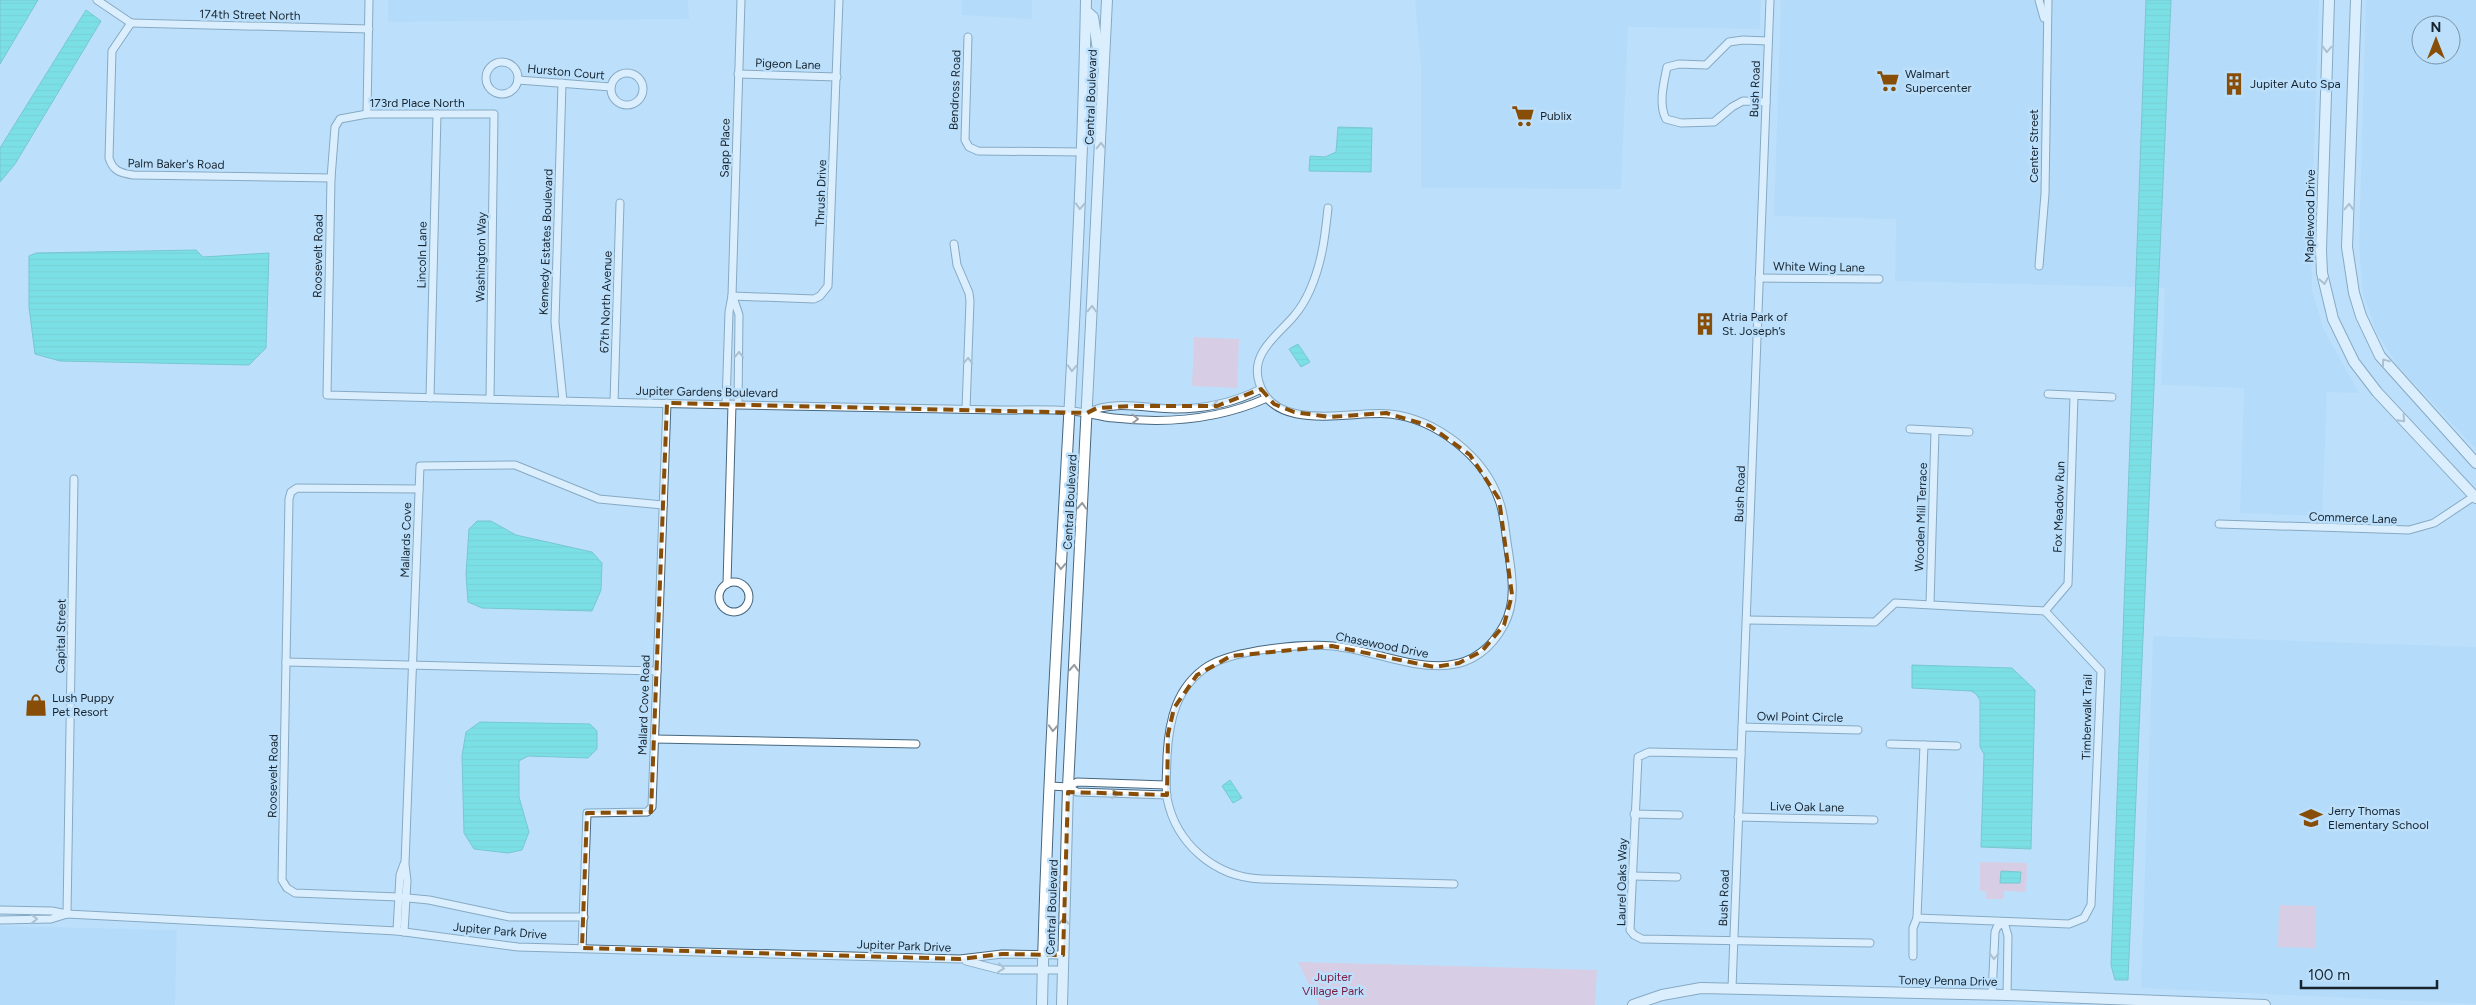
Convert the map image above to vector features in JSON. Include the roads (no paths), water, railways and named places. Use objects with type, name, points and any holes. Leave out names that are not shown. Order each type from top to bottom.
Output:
[{"type":"street","points":[[97,0],[131,23]]},
{"type":"street","points":[[366,114],[369,0]]},
{"type":"street","name":"Sapp Place","points":[[732,404],[728,312],[732,296],[740,0]]},
{"type":"street","name":"Thrush Drive","points":[[732,296],[814,299],[820,296],[828,286],[839,0]]},
{"type":"street","name":"Central Boulevard","points":[[1062,1005],[1068,787],[1100,180],[1107,0]]},
{"type":"street","name":"Bush Road","points":[[1732,988],[1770,0]]},
{"type":"street","name":"Center Street","points":[[2040,0],[2046,26]]},
{"type":"street","name":"Center Street","points":[[2040,266],[2045,194],[2046,26],[2048,0]]},
{"type":"street","name":"Maplewood Drive","points":[[2329,0],[2321,250],[2326,296],[2342,341],[2367,381],[2475,496]]},
{"type":"street","points":[[2356,0],[2347,247],[2354,294],[2380,356],[2476,463]]},
{"type":"street","points":[[1086,5],[1093,17],[1096,32],[1103,94]]},
{"type":"street","name":"Central Boulevard","points":[[1042,1005],[1050,786],[1083,152],[1086,5]]},
{"type":"street","name":"174th Street North","points":[[131,23],[369,29]]},
{"type":"street","name":"Palm Baker's Road","points":[[131,23],[112,51],[109,158],[112,167],[121,174],[331,178]]},
{"type":"street","name":"Bendross Road","points":[[968,37],[965,140],[969,147],[978,151],[1083,152]]},
{"type":"street","points":[[1766,102],[1743,101],[1732,107],[1714,122],[1681,123],[1666,118],[1662,112],[1667,67],[1679,64],[1706,65],[1729,42],[1743,40],[1768,41]]},
{"type":"street","name":"Hurston Court","points":[[502,62],[512,65],[516,69],[518,80],[510,92],[500,94],[488,85],[486,74],[492,65],[502,62]]},
{"type":"street","name":"Hurston Court","points":[[624,73],[638,78],[643,88],[636,101],[627,105],[617,101],[611,87],[617,77],[624,73]]},
{"type":"street","name":"Pigeon Lane","points":[[738,74],[837,77]]},
{"type":"street","name":"Hurston Court","points":[[518,80],[611,87]]},
{"type":"street","name":"Kennedy Estates Boulevard","points":[[562,83],[555,322],[563,401]]},
{"type":"street","name":"173rd Place North","points":[[340,119],[366,114],[494,114]]},
{"type":"street","name":"Lincoln Lane","points":[[430,398],[437,114]]},
{"type":"street","name":"Washington Way","points":[[490,399],[494,114]]},
{"type":"street","name":"Roosevelt Road","points":[[326,395],[331,178],[335,127],[340,119]]},
{"type":"street","points":[[1081,180],[1100,180]]},
{"type":"street","name":"67th North Avenue","points":[[614,402],[620,203]]},
{"type":"street","points":[[1267,398],[1261,389],[1257,375],[1260,355],[1265,346],[1295,315],[1317,275],[1322,255],[1328,208]]},
{"type":"street","points":[[954,244],[957,265],[969,293],[970,301],[966,409]]},
{"type":"street","name":"White Wing Lane","points":[[1759,278],[1879,280]]},
{"type":"street","name":"Sapp Place","points":[[732,296],[739,315],[732,404]]},
{"type":"street","points":[[1087,413],[1097,408],[1132,406],[1174,409],[1217,406],[1242,398],[1261,389]]},
{"type":"street","points":[[2048,394],[2112,397]]},
{"type":"street","name":"Jupiter Gardens Boulevard","points":[[326,395],[1069,411],[1113,418],[1193,420],[1232,412],[1267,398]]},
{"type":"street","name":"Fox Meadow Run","points":[[2045,612],[2068,584],[2074,396]]},
{"type":"street","name":"Chasewood Drive","points":[[1267,398],[1280,408],[1316,416],[1400,415],[1430,426],[1459,445],[1482,469],[1494,487],[1502,512],[1512,595],[1506,620],[1492,642],[1471,658],[1441,666],[1421,666],[1345,648],[1313,645],[1244,653],[1218,661],[1197,675],[1188,684],[1174,708],[1168,734],[1167,795],[1179,830],[1191,847],[1213,865],[1240,876],[1254,879],[1454,884]]},
{"type":"street","name":"Mallard Cove Road","points":[[582,948],[587,813],[647,812],[652,807],[667,403]]},
{"type":"street","points":[[727,584],[739,583],[746,588],[748,600],[742,609],[732,611],[721,604],[720,592],[727,584],[732,404]]},
{"type":"street","points":[[1910,429],[1969,432]]},
{"type":"street","name":"Wooden Mill Terrace","points":[[1930,604],[1935,430]]},
{"type":"street","name":"Mallards Cove","points":[[400,931],[408,881],[404,864],[414,666],[420,466],[515,465],[599,499],[663,505]]},
{"type":"street","name":"Capital Street","points":[[67,914],[74,479]]},
{"type":"street","name":"Roosevelt Road","points":[[419,489],[297,488],[291,492],[288,499],[282,880],[295,894],[398,897],[429,900],[510,917],[584,917]]},
{"type":"street","name":"Commerce Lane","points":[[2219,524],[2409,530],[2434,523],[2475,496]]},
{"type":"street","points":[[1747,620],[1875,622],[1895,603],[2045,612]]},
{"type":"street","name":"Timberwalk Trail","points":[[1917,918],[2069,924],[2084,918],[2091,905],[2101,671],[2045,612]]},
{"type":"street","points":[[286,662],[657,672]]},
{"type":"street","name":"Owl Point Circle","points":[[1742,727],[1858,730]]},
{"type":"street","points":[[654,739],[916,744]]},
{"type":"street","points":[[1890,744],[1958,746]]},
{"type":"street","points":[[1913,956],[1913,928],[1917,918],[1924,745]]},
{"type":"street","name":"Laurel Oaks Way","points":[[1741,754],[1643,753],[1636,764],[1630,930],[1634,935],[1642,939],[1870,943]]},
{"type":"street","points":[[1068,787],[1078,782],[1166,785]]},
{"type":"street","points":[[1050,786],[1068,787],[1077,792],[1167,795]]},
{"type":"street","points":[[1634,814],[1679,815]]},
{"type":"street","name":"Live Oak Lane","points":[[1738,817],[1874,820]]},
{"type":"street","name":"Mallards Cove","points":[[400,931],[398,897],[400,874],[404,864]]},
{"type":"street","points":[[1632,876],[1677,877]]},
{"type":"street","name":"Jupiter Park Drive","points":[[0,910],[52,911],[67,914],[400,931],[518,947],[960,960],[1002,954],[1063,955]]},
{"type":"street","name":"Jupiter Park Drive","points":[[0,920],[51,920],[67,914]]},
{"type":"street","points":[[1992,995],[1995,932],[1997,926],[2004,922],[2008,936],[2007,995]]},
{"type":"street","name":"Jupiter Park Drive","points":[[960,960],[1001,970],[1062,970]]},
{"type":"street","name":"Toney Penna Drive","points":[[1633,1005],[1662,995],[1686,990],[1732,988],[2007,995],[2265,1005]]},
{"type":"place","name":"Walmart Supercenter","points":[[1888,81]]},
{"type":"place","name":"Jupiter Auto Spa","points":[[2234,84]]},
{"type":"place","name":"Publix","points":[[1523,116]]},
{"type":"place","name":"Atria Park of St. Joseph’s","points":[[1705,324]]},
{"type":"place","name":"Lush Puppy Pet Resort","points":[[36,705]]},
{"type":"place","name":"Jerry Thomas Elementary School","points":[[2311,818]]},
{"type":"park label","name":"Jupiter Village Park","points":[[1333,984]]}]
